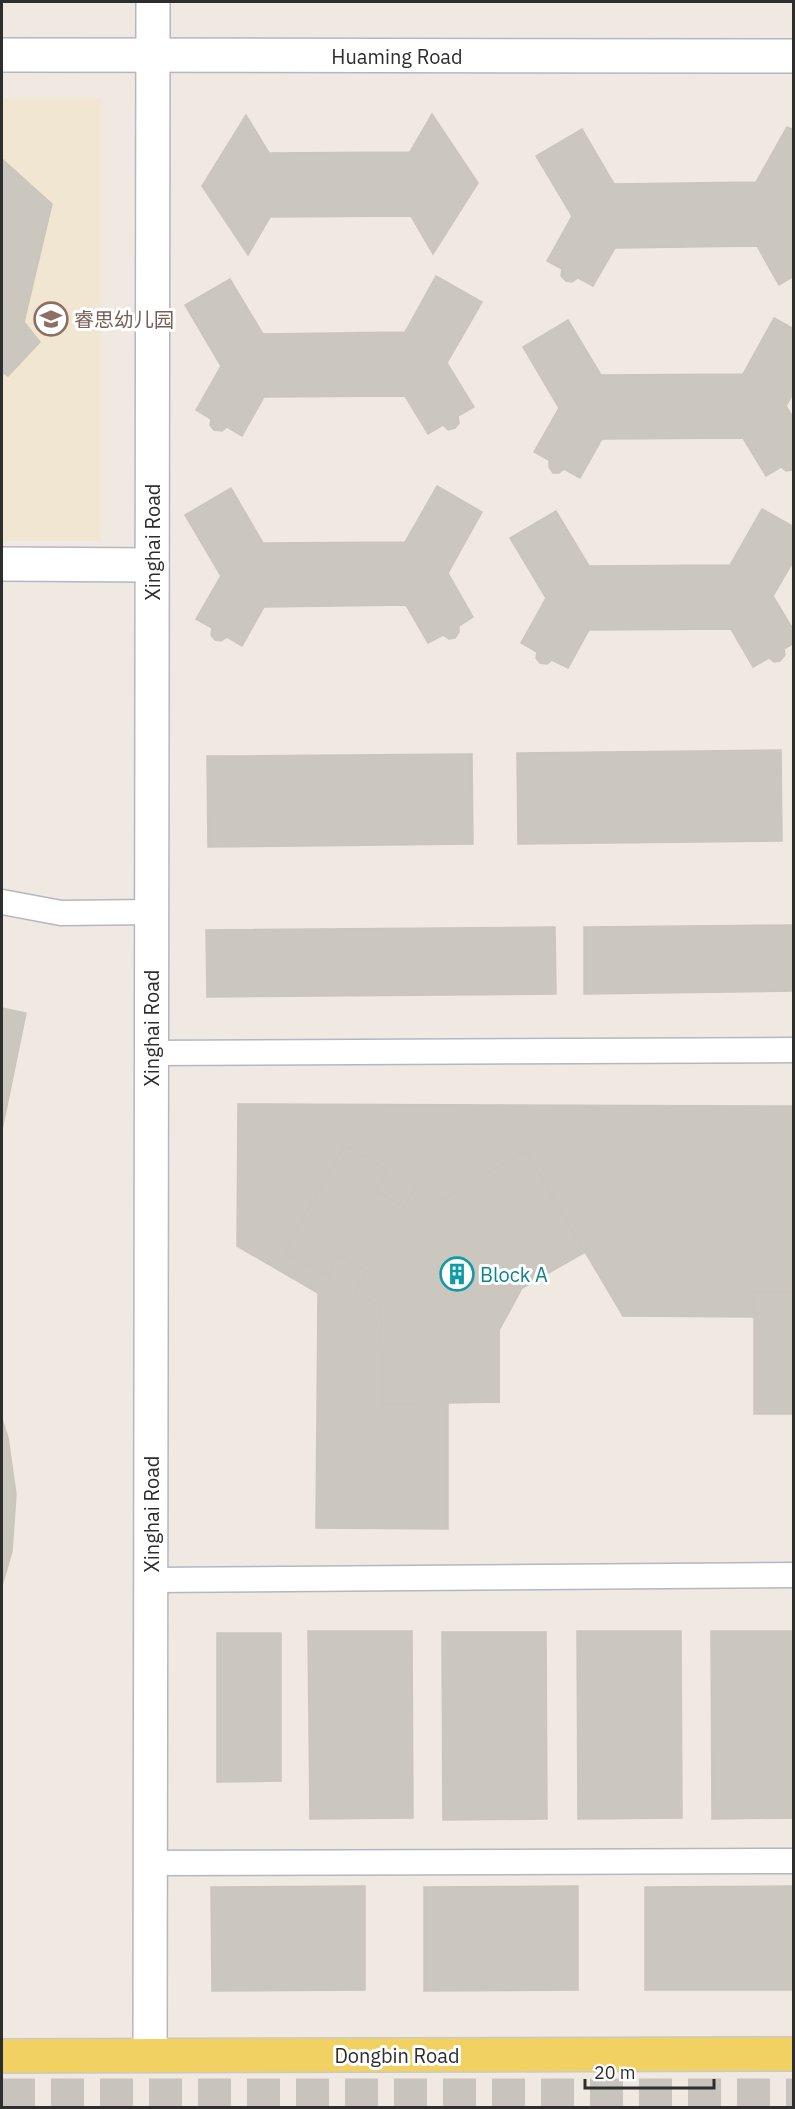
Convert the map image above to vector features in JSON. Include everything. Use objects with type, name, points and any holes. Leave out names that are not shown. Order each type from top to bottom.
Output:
[{"type":"main road","name":"Dongbin Road","points":[[2,2056],[794,2055]]},
{"type":"street","name":"Xinghai Road","points":[[150,2055],[153,2]]},
{"type":"street","name":"Huaming Road","points":[[2,55],[794,56]]},
{"type":"street","points":[[2,564],[152,565]]},
{"type":"lane","points":[[2,902],[61,914],[152,912]]},
{"type":"lane","points":[[151,1053],[794,1050]]},
{"type":"lane","points":[[151,1580],[794,1575]]},
{"type":"lane","points":[[150,1863],[794,1862]]},
{"type":"shaded area","name":"睿思幼儿园","points":[[2,98],[101,98],[101,541],[2,541]]},
{"type":"building","points":[[432,114],[478,183],[433,254],[411,216],[270,217],[248,255],[202,186],[246,115],[269,153],[410,152]]},
{"type":"building","points":[[787,127],[794,130],[794,276],[779,285],[757,246],[615,248],[593,286],[578,278],[572,282],[566,281],[561,276],[562,269],[547,261],[572,216],[536,156],[582,129],[614,184],[756,182]]},
{"type":"building","points":[[2,159],[52,204],[24,322],[40,342],[8,376],[2,372]]},
{"type":"building","points":[[436,276],[482,302],[447,363],[474,407],[458,416],[459,423],[455,428],[448,430],[443,425],[428,434],[405,396],[264,397],[242,436],[227,427],[222,431],[214,430],[210,425],[211,419],[196,410],[221,366],[185,305],[230,279],[263,334],[405,332]]},
{"type":"building","points":[[774,318],[794,329],[794,392],[786,406],[794,419],[793,470],[786,471],[781,467],[766,476],[743,438],[602,439],[580,478],[564,469],[559,473],[553,473],[549,467],[549,460],[534,452],[559,408],[523,347],[568,320],[601,375],[743,374]]},
{"type":"building","points":[[437,486],[482,512],[448,573],[473,617],[459,626],[459,632],[455,638],[449,639],[443,635],[428,643],[406,605],[264,607],[242,646],[227,637],[221,641],[215,640],[211,635],[212,628],[196,619],[221,576],[185,515],[231,488],[263,543],[405,542]]},
{"type":"building","points":[[762,509],[794,527],[794,560],[773,596],[794,631],[794,643],[784,649],[785,655],[780,661],[774,662],[769,658],[753,667],[731,629],[589,630],[568,668],[552,660],[547,664],[540,663],[536,658],[537,652],[521,643],[546,598],[510,538],[556,511],[589,566],[730,565]]},
{"type":"building","points":[[781,750],[782,841],[518,844],[517,753]]},
{"type":"building","points":[[472,754],[473,844],[208,847],[207,756]]},
{"type":"building","points":[[794,925],[794,991],[584,994],[584,927]]},
{"type":"building","points":[[555,927],[556,994],[207,997],[206,930]]},
{"type":"building","points":[[2,1008],[26,1013],[2,1130]]},
{"type":"building","points":[[238,1104],[794,1106],[794,1292],[754,1292],[755,1317],[623,1316],[585,1252],[522,1288],[499,1330],[499,1402],[448,1403],[448,1529],[316,1528],[318,1293],[237,1246]]},
{"type":"building","name":"Block A","points":[[345,1145],[388,1170],[377,1191],[404,1207],[416,1186],[442,1200],[526,1151],[585,1252],[522,1288],[499,1330],[499,1402],[382,1403],[381,1307],[355,1292],[367,1271],[340,1255],[328,1276],[284,1252]]},
{"type":"building","points":[[754,1292],[794,1292],[794,1414],[754,1414]]},
{"type":"building","points":[[2,1419],[8,1438],[16,1494],[12,1551],[2,1586]]},
{"type":"building","points":[[308,1631],[412,1631],[413,1818],[310,1819]]},
{"type":"building","points":[[577,1631],[681,1631],[682,1818],[578,1819]]},
{"type":"building","points":[[711,1631],[794,1631],[794,1818],[712,1819]]},
{"type":"building","points":[[442,1632],[546,1632],[547,1819],[443,1820]]},
{"type":"building","points":[[217,1633],[281,1633],[281,1781],[217,1782]]},
{"type":"building","points":[[365,1886],[365,1990],[212,1991],[211,1887]]},
{"type":"building","points":[[578,1886],[578,1990],[424,1991],[424,1887]]},
{"type":"building","points":[[794,1886],[794,1990],[645,1990],[645,1887]]},
{"type":"tunnel","points":[[2,2095],[794,2095]]},
{"type":"place","name":"睿思幼儿园","points":[[51,319]]},
{"type":"place","name":"Block A","points":[[457,1274]]}]
